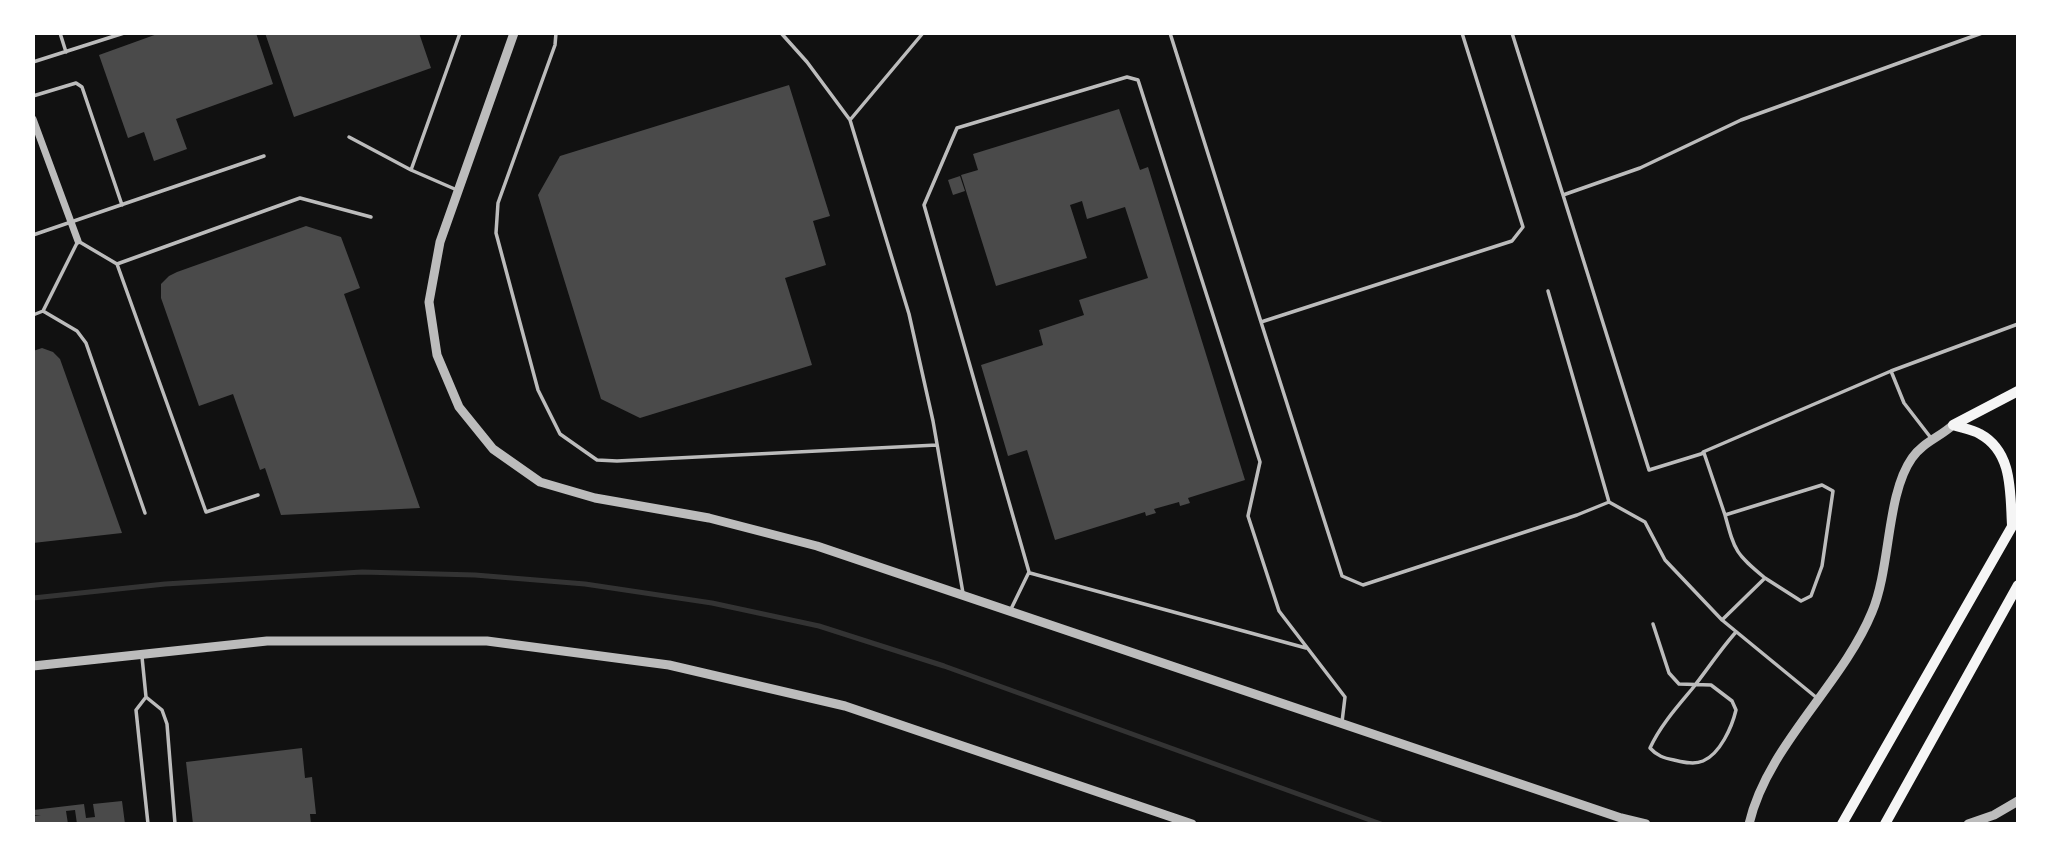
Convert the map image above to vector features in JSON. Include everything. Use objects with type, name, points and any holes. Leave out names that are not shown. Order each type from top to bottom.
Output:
[{"type":"main road","points":[[1953,425],[2018,391]]},
{"type":"main road","points":[[1842,824],[1858,791],[2015,521],[2009,475],[2003,456],[1979,433],[1953,425]]},
{"type":"main road","points":[[1885,824],[2018,585]]},
{"type":"street","points":[[514,33],[440,242],[429,302],[437,355],[459,407],[493,449],[540,482],[595,498],[709,517],[817,546],[1620,818],[1646,824]]},
{"type":"street","points":[[33,119],[78,241]]},
{"type":"street","points":[[1749,824],[1759,792],[1772,769],[1859,638],[1872,612],[1880,589],[1903,474],[1913,456],[1953,425]]},
{"type":"street","points":[[33,666],[267,640],[487,641],[669,665],[845,706],[1192,824]]},
{"type":"street","points":[[1968,824],[1994,815],[2018,801]]},
{"type":"lane","points":[[60,33],[66,52]]},
{"type":"lane","points":[[33,62],[124,33]]},
{"type":"lane","points":[[411,170],[460,33]]},
{"type":"lane","points":[[556,33],[555,44],[498,203],[496,233],[538,390],[560,434],[597,460],[618,461],[937,445]]},
{"type":"lane","points":[[782,33],[850,120],[909,314],[937,445],[963,596]]},
{"type":"lane","points":[[850,120],[923,33]]},
{"type":"lane","points":[[1170,33],[1342,576],[1363,585],[1609,502]]},
{"type":"lane","points":[[1261,322],[1512,241],[1523,227],[1462,33]]},
{"type":"lane","points":[[1512,33],[1650,470],[1704,453],[1733,542],[1740,558],[1801,601],[1811,596],[1822,566],[1833,491],[1822,485],[1725,515]]},
{"type":"lane","points":[[1563,195],[1640,168],[1741,120],[1982,33]]},
{"type":"lane","points":[[1010,612],[1029,572],[924,205],[957,128],[1127,77],[1138,80],[1260,462],[1248,516],[1279,611],[1345,697],[1341,724]]},
{"type":"lane","points":[[33,96],[76,83],[82,87],[122,205]]},
{"type":"lane","points":[[349,137],[458,191]]},
{"type":"lane","points":[[33,235],[264,156]]},
{"type":"lane","points":[[117,264],[300,198],[370,217]]},
{"type":"lane","points":[[43,312],[78,241],[117,264],[206,512],[258,495]]},
{"type":"lane","points":[[1548,291],[1609,502],[1645,522],[1665,560],[1722,620],[1818,699]]},
{"type":"lane","points":[[33,315],[43,312],[77,331],[86,343],[145,513]]},
{"type":"lane","points":[[1697,455],[1891,371],[2018,324]]},
{"type":"lane","points":[[1891,371],[1904,403],[1933,440]]},
{"type":"lane","points":[[1029,572],[1308,649]]},
{"type":"lane","points":[[1722,620],[1765,578]]},
{"type":"lane","points":[[1653,624],[1669,673],[1679,684],[1694,686],[1712,685],[1732,701],[1736,710],[1727,734],[1715,751],[1702,762],[1686,763],[1656,755],[1650,748],[1655,736],[1694,686],[1736,632]]},
{"type":"lane","points":[[142,654],[146,697],[136,710],[148,824]]},
{"type":"lane","points":[[146,697],[162,710],[167,724],[175,824]]},
{"type":"building","points":[[160,33],[256,33],[273,84],[176,119],[187,149],[154,161],[144,132],[128,138],[99,55]]},
{"type":"building","points":[[265,33],[419,33],[431,68],[294,117]]},
{"type":"building","points":[[789,85],[830,216],[813,221],[826,265],[785,278],[812,365],[640,418],[601,399],[538,195],[560,156]]},
{"type":"building","points":[[1119,109],[1140,170],[1148,167],[1245,480],[1188,498],[1190,503],[1180,506],[1179,502],[1154,509],[1156,513],[1146,516],[1145,512],[1055,540],[1027,450],[1008,456],[981,365],[1043,345],[1039,330],[1084,315],[1079,300],[1148,278],[1125,207],[1087,219],[1082,201],[1070,205],[1087,258],[996,286],[961,175],[978,170],[973,154]]},
{"type":"building","points":[[960,176],[965,191],[953,195],[948,180]]},
{"type":"building","points":[[306,226],[341,237],[360,288],[344,294],[420,508],[281,515],[265,468],[260,470],[233,394],[199,406],[161,298],[161,284],[177,272]]},
{"type":"building","points":[[42,348],[53,352],[60,359],[122,533],[33,543],[33,351]]},
{"type":"building","points":[[302,748],[305,778],[312,777],[316,814],[310,814],[311,824],[193,824],[186,762]]},
{"type":"building","points":[[122,801],[125,824],[77,824],[75,810],[66,811],[68,824],[33,824],[33,816],[41,816],[33,815],[33,810],[84,804],[86,818],[95,817],[93,804]]},
{"type":"waterway","points":[[33,598],[165,584],[362,572],[475,575],[585,584],[712,603],[819,626],[944,666],[1381,824]]}]
